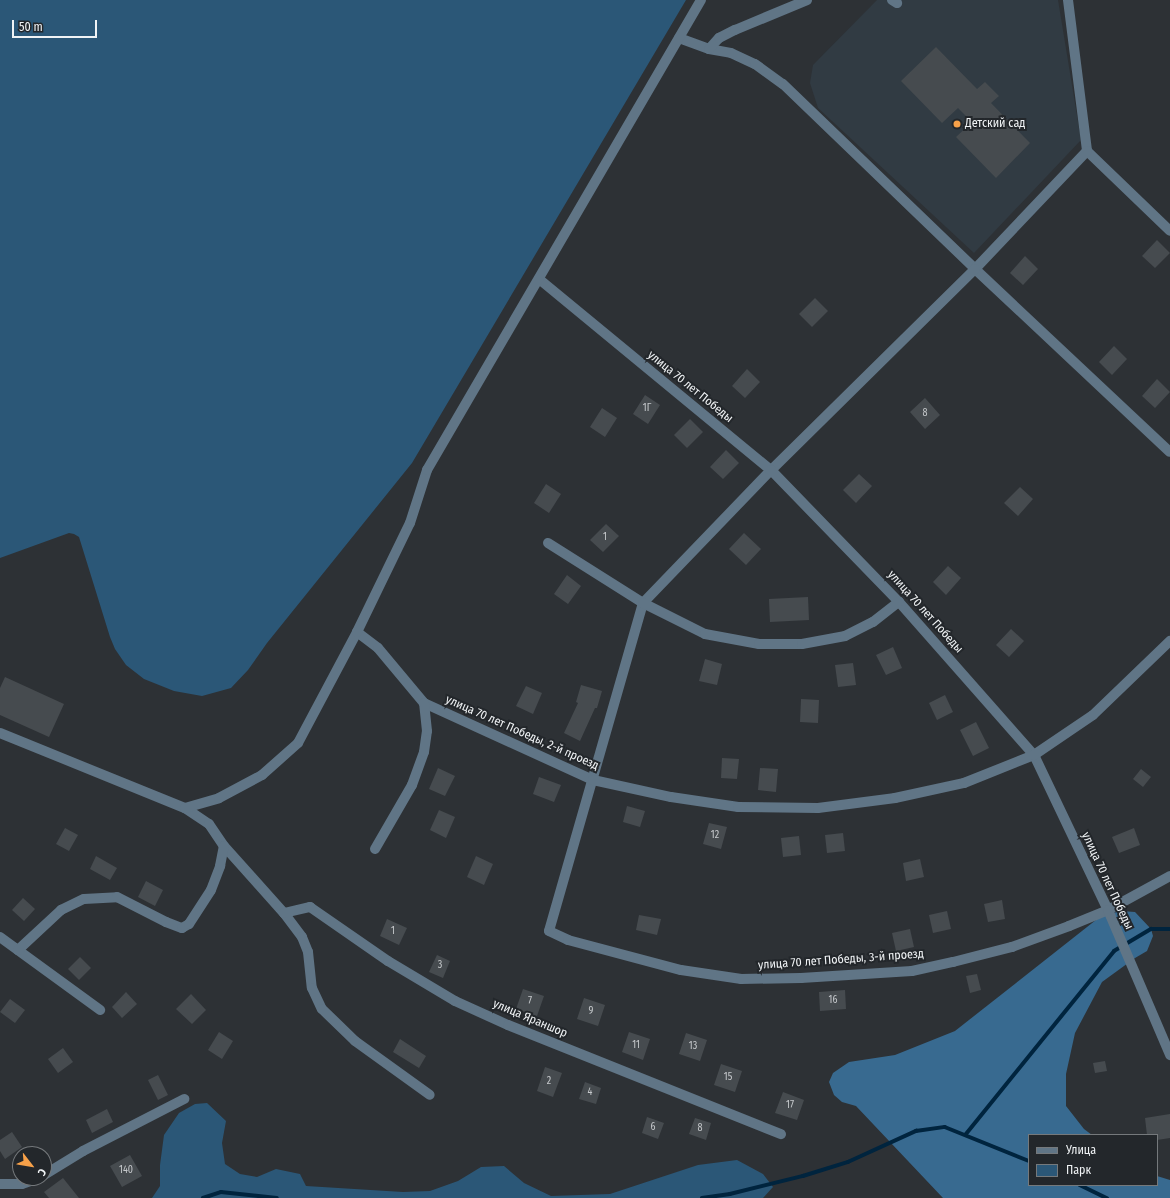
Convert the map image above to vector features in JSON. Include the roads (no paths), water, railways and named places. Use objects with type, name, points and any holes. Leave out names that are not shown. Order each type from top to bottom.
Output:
[{"type":"street","points":[[185,808],[219,798],[262,775],[298,743],[357,632],[410,523],[427,470],[701,0]]},
{"type":"street","points":[[709,49],[719,38],[807,0]]},
{"type":"street","points":[[1068,0],[1087,151],[1170,231]]},
{"type":"street","points":[[679,38],[709,49],[731,53],[756,64],[783,84],[975,269],[1170,452]]},
{"type":"street","points":[[593,780],[643,603],[771,470],[975,269],[1087,151]]},
{"type":"street","name":"улица 70 лет Победы","points":[[539,279],[771,470],[899,602],[1034,755],[1108,910],[1170,1055]]},
{"type":"street","points":[[548,542],[643,603],[706,634],[759,644],[802,644],[845,636],[873,622],[899,602]]},
{"type":"street","name":"улица 70 лет Победы, 2-й проезд","points":[[357,632],[378,648],[424,703],[593,780],[671,796],[738,806],[818,808],[895,798],[964,783],[1034,755],[1093,715],[1170,641]]},
{"type":"street","points":[[375,849],[412,785],[424,752],[427,730],[424,703]]},
{"type":"street","points":[[0,733],[185,808],[209,824],[224,846],[284,913],[302,937],[308,952],[312,988],[322,1009],[355,1041],[430,1095]]},
{"type":"street","name":"улица 70 лет Победы, 3-й проезд","points":[[593,780],[549,931],[568,940],[681,970],[741,979],[801,978],[912,970],[953,962],[1012,947],[1108,910],[1170,876]]},
{"type":"street","points":[[18,950],[61,910],[84,899],[117,897],[166,922],[182,928],[189,924],[211,890],[220,866],[224,846]]},
{"type":"street","name":"улица Яраншор","points":[[284,913],[310,907],[388,961],[455,1001],[508,1025],[781,1134]]},
{"type":"street","points":[[0,937],[100,1010]]},
{"type":"street","points":[[52,1170],[83,1150],[184,1099]]},
{"type":"street","points":[[0,1184],[12,1184]]},
{"type":"waterway","points":[[966,1134],[1114,951],[1151,929],[1170,929]]},
{"type":"waterway","points":[[702,1198],[730,1194],[803,1176],[848,1162],[916,1131],[945,1127],[1028,1161]]},
{"type":"waterway","points":[[1082,1186],[1107,1198]]},
{"type":"waterway","points":[[203,1198],[221,1192],[277,1198]]},
{"type":"place","name":"Детский сад","points":[[957,124]]}]
